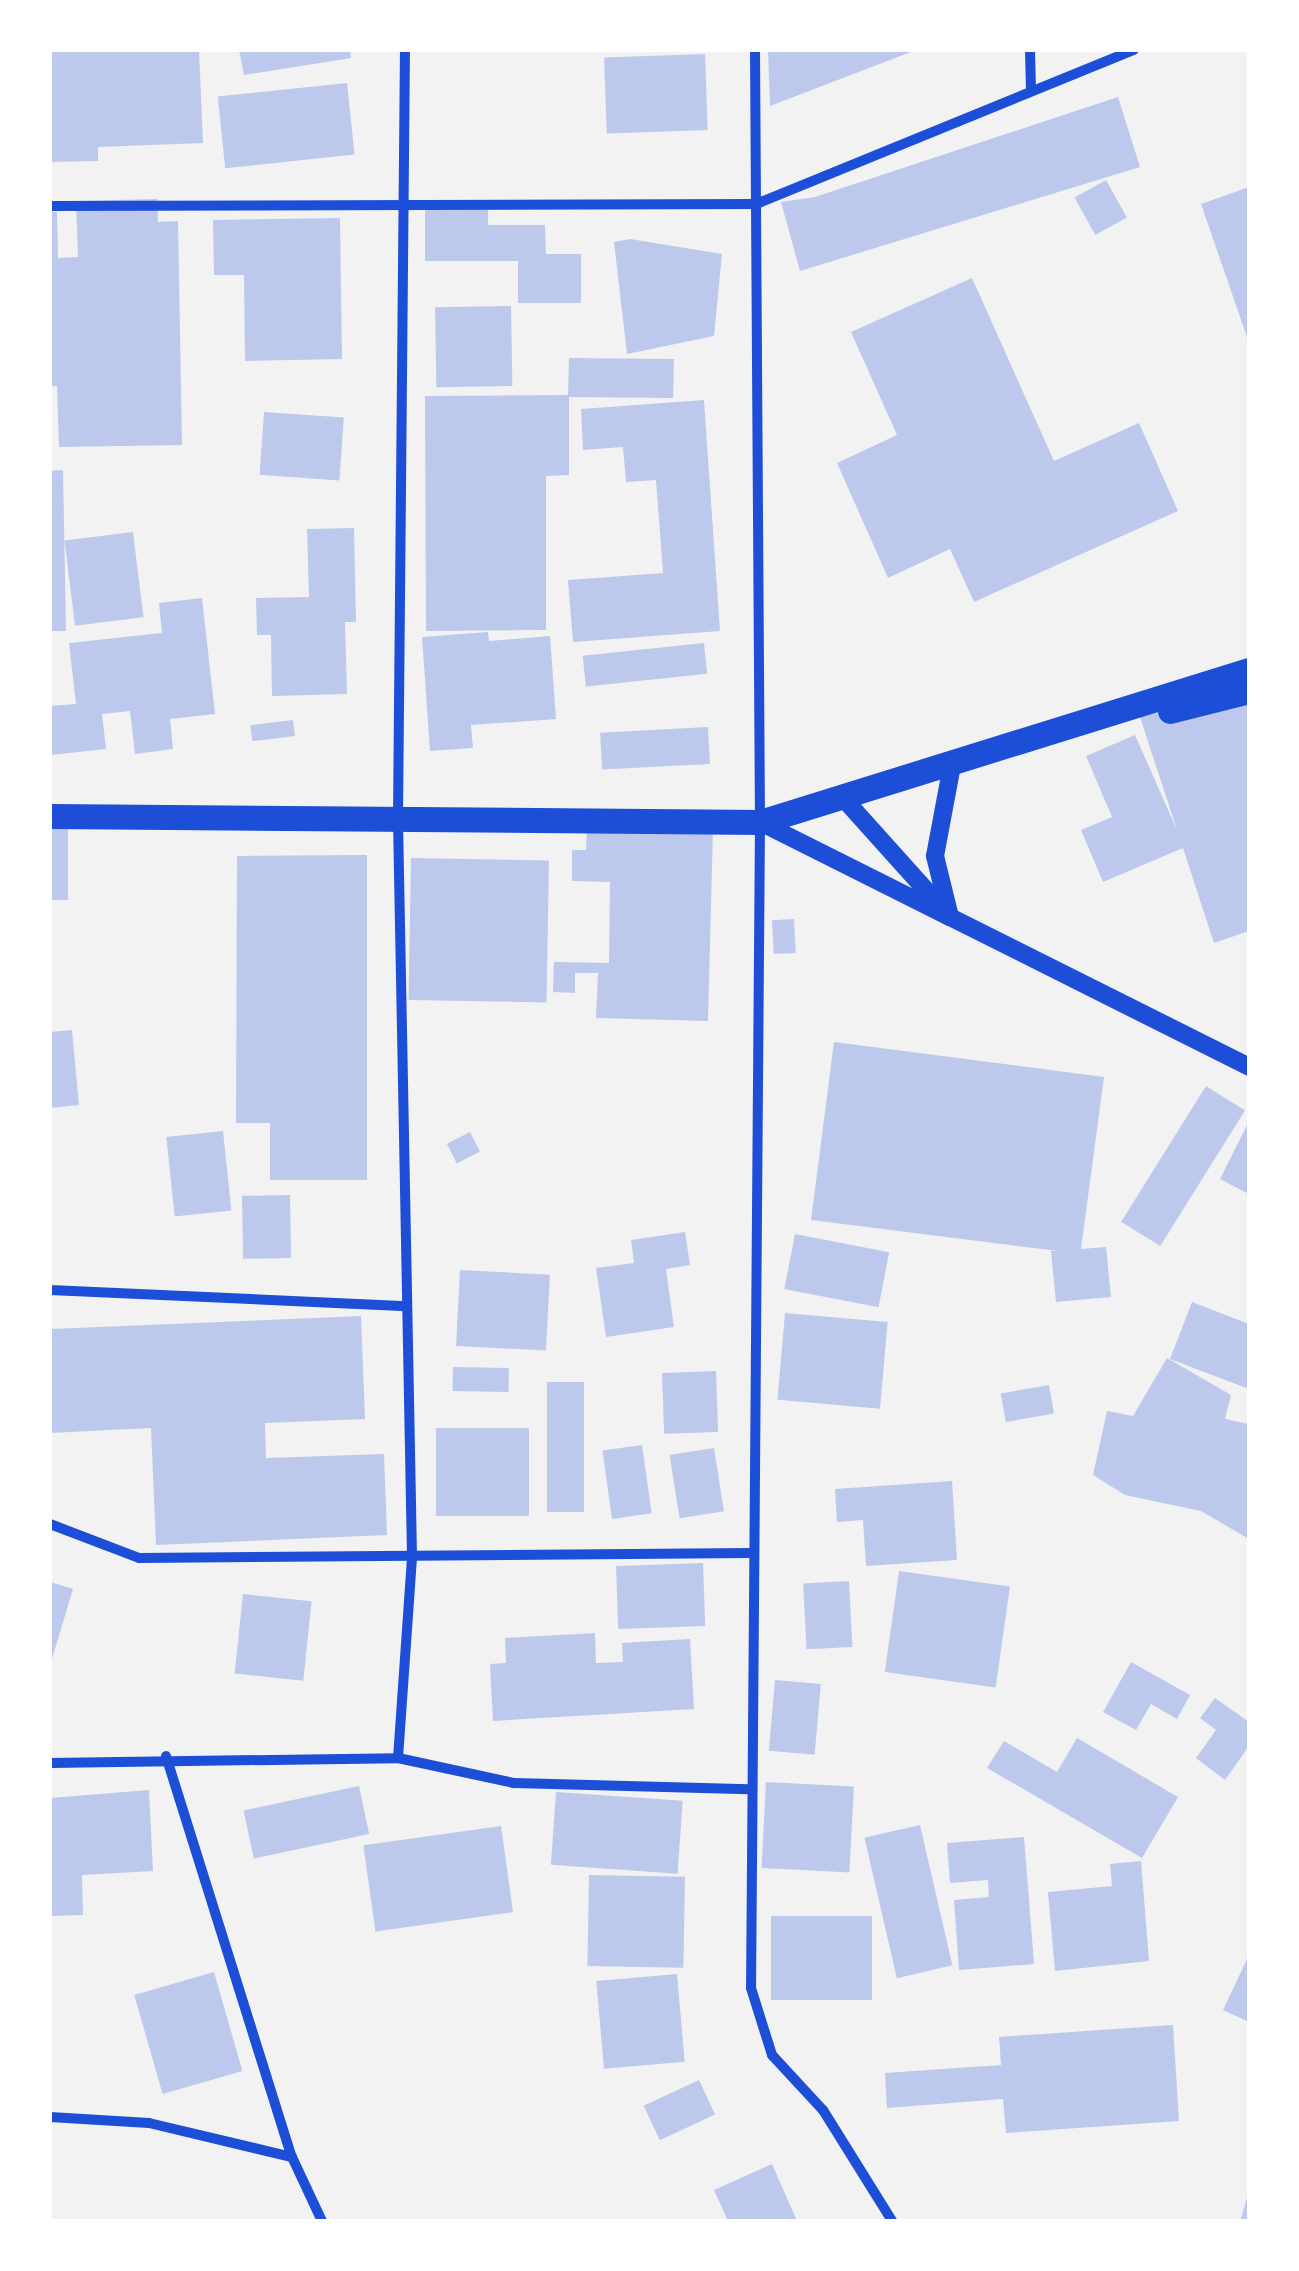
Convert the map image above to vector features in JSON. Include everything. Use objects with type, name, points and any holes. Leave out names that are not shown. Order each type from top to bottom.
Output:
[{"type":"main road","points":[[50,816],[760,822],[845,800],[1249,670]]},
{"type":"main road","points":[[952,765],[1249,691]]},
{"type":"street","points":[[398,1758],[412,1556],[398,817],[405,50]]},
{"type":"street","points":[[755,50],[760,822],[750,1988],[772,2055],[822,2110],[892,2221]]},
{"type":"street","points":[[1030,50],[1030,90]]},
{"type":"street","points":[[50,206],[403,209],[756,204],[1134,50]]},
{"type":"street","points":[[950,917],[935,856],[952,765]]},
{"type":"street","points":[[845,800],[950,917]]},
{"type":"street","points":[[760,822],[1249,1067]]},
{"type":"street","points":[[50,1290],[407,1306]]},
{"type":"street","points":[[50,1524],[139,1558],[751,1553]]},
{"type":"street","points":[[50,1763],[166,1756],[398,1758],[514,1783],[749,1789]]},
{"type":"street","points":[[166,1756],[292,2156],[322,2221]]},
{"type":"street","points":[[50,2117],[149,2124],[292,2156]]},
{"type":"building","points":[[50,50],[199,50],[203,143],[98,147],[98,161],[50,162]]},
{"type":"building","points":[[239,50],[350,50],[351,58],[244,75]]},
{"type":"building","points":[[768,50],[916,50],[770,106]]},
{"type":"building","points":[[705,54],[708,130],[607,133],[604,58]]},
{"type":"building","points":[[347,83],[355,155],[225,168],[218,97]]},
{"type":"building","points":[[1118,97],[1140,167],[800,271],[781,202],[815,197]]},
{"type":"building","points":[[1106,180],[1127,218],[1095,235],[1075,197]]},
{"type":"building","points":[[1249,187],[1249,340],[1248,340],[1201,204]]},
{"type":"building","points":[[157,199],[158,222],[178,221],[182,445],[59,447],[57,386],[50,386],[50,212],[57,212],[58,258],[78,257],[76,201]]},
{"type":"building","points":[[425,210],[488,210],[488,225],[545,225],[546,254],[581,254],[581,303],[518,303],[518,261],[425,261]]},
{"type":"building","points":[[340,218],[342,359],[245,361],[244,275],[214,275],[213,220]]},
{"type":"building","points":[[630,239],[722,254],[714,336],[627,354],[614,242]]},
{"type":"building","points":[[972,278],[1054,461],[1139,423],[1178,511],[974,602],[950,549],[888,578],[837,463],[897,435],[851,332]]},
{"type":"building","points":[[511,306],[512,386],[436,387],[435,307]]},
{"type":"building","points":[[569,358],[674,359],[673,398],[569,397],[569,475],[546,476],[546,630],[426,631],[425,396],[568,395]]},
{"type":"building","points":[[704,400],[720,631],[573,642],[568,580],[663,573],[656,480],[626,482],[623,447],[583,450],[581,409]]},
{"type":"building","points":[[264,412],[344,418],[339,480],[260,475]]},
{"type":"building","points":[[63,470],[66,631],[50,631],[50,471]]},
{"type":"building","points":[[354,528],[356,622],[345,622],[347,694],[272,696],[271,635],[257,635],[256,598],[309,597],[307,529]]},
{"type":"building","points":[[133,532],[143,617],[75,626],[65,540]]},
{"type":"building","points":[[202,598],[215,714],[170,719],[173,749],[135,754],[130,711],[102,714],[106,749],[50,755],[50,706],[76,704],[69,643],[162,633],[159,603]]},
{"type":"building","points":[[488,632],[489,641],[550,636],[556,719],[471,725],[473,748],[430,751],[422,637]]},
{"type":"building","points":[[704,643],[707,674],[586,687],[583,656]]},
{"type":"building","points":[[1249,681],[1249,931],[1214,943],[1183,848],[1103,882],[1081,830],[1112,817],[1086,756],[1135,735],[1177,830],[1140,717]]},
{"type":"building","points":[[293,720],[295,736],[252,741],[250,725]]},
{"type":"building","points":[[708,727],[710,764],[602,770],[600,733]]},
{"type":"building","points":[[50,820],[68,820],[68,900],[50,900]]},
{"type":"building","points":[[587,824],[713,827],[708,1021],[596,1018],[598,973],[575,973],[575,993],[553,992],[554,962],[609,963],[610,882],[572,881],[572,850],[586,850]]},
{"type":"building","points":[[367,855],[367,1180],[270,1180],[270,1123],[236,1123],[237,856]]},
{"type":"building","points":[[411,858],[549,860],[547,1002],[409,1000]]},
{"type":"building","points":[[794,919],[796,953],[774,954],[772,920]]},
{"type":"building","points":[[72,1030],[79,1105],[50,1108],[50,1032]]},
{"type":"building","points":[[834,1042],[1104,1077],[1081,1249],[1106,1247],[1111,1297],[1056,1302],[1051,1251],[1058,1251],[811,1220]]},
{"type":"building","points":[[1206,1086],[1245,1110],[1160,1246],[1121,1222]]},
{"type":"building","points":[[1249,1121],[1249,1194],[1220,1179]]},
{"type":"building","points":[[223,1131],[231,1211],[175,1217],[166,1137]]},
{"type":"building","points":[[470,1132],[480,1152],[457,1163],[447,1144]]},
{"type":"building","points":[[290,1195],[291,1258],[243,1259],[242,1196]]},
{"type":"building","points":[[685,1232],[690,1265],[666,1269],[674,1327],[606,1337],[596,1268],[634,1263],[631,1240]]},
{"type":"building","points":[[795,1234],[889,1252],[879,1307],[784,1289]]},
{"type":"building","points":[[460,1270],[550,1275],[546,1351],[456,1346]]},
{"type":"building","points":[[1192,1302],[1249,1324],[1249,1389],[1170,1359]]},
{"type":"building","points":[[785,1313],[888,1322],[880,1409],[777,1400]]},
{"type":"building","points":[[361,1316],[365,1419],[265,1423],[266,1458],[384,1454],[387,1535],[156,1545],[151,1428],[50,1433],[50,1329]]},
{"type":"building","points":[[1167,1358],[1231,1395],[1225,1419],[1249,1424],[1249,1539],[1201,1511],[1125,1495],[1093,1475],[1107,1411],[1133,1416]]},
{"type":"building","points":[[453,1367],[509,1368],[509,1392],[453,1391]]},
{"type":"building","points":[[716,1371],[718,1432],[664,1434],[662,1373]]},
{"type":"building","points":[[547,1382],[584,1382],[584,1512],[547,1512]]},
{"type":"building","points":[[1049,1385],[1054,1414],[1006,1422],[1001,1394]]},
{"type":"building","points":[[436,1428],[529,1428],[529,1516],[436,1516]]},
{"type":"building","points":[[642,1445],[652,1513],[612,1519],[602,1451]]},
{"type":"building","points":[[714,1448],[724,1511],[680,1518],[670,1455]]},
{"type":"building","points":[[952,1481],[957,1560],[866,1566],[863,1520],[837,1522],[835,1489]]},
{"type":"building","points":[[703,1563],[705,1626],[618,1629],[616,1566]]},
{"type":"building","points":[[899,1571],[1010,1587],[996,1688],[885,1672]]},
{"type":"building","points":[[849,1581],[852,1647],[807,1649],[803,1583]]},
{"type":"building","points":[[50,1582],[73,1589],[51,1662],[50,1662]]},
{"type":"building","points":[[243,1594],[312,1601],[303,1681],[235,1674]]},
{"type":"building","points":[[595,1633],[596,1663],[623,1662],[622,1643],[690,1639],[694,1709],[493,1721],[490,1664],[506,1663],[505,1638]]},
{"type":"building","points":[[1131,1662],[1190,1695],[1177,1719],[1151,1704],[1136,1730],[1103,1712]]},
{"type":"building","points":[[775,1680],[821,1684],[815,1755],[769,1751]]},
{"type":"building","points":[[1215,1698],[1249,1722],[1249,1746],[1225,1780],[1196,1758],[1216,1730],[1200,1718]]},
{"type":"building","points":[[1077,1738],[1178,1797],[1142,1858],[987,1768],[1004,1741],[1057,1772]]},
{"type":"building","points":[[766,1782],[854,1787],[849,1872],[761,1868]]},
{"type":"building","points":[[359,1786],[369,1834],[254,1858],[244,1811]]},
{"type":"building","points":[[149,1790],[153,1871],[82,1875],[83,1915],[50,1916],[50,1798]]},
{"type":"building","points":[[556,1792],[683,1801],[678,1874],[551,1865]]},
{"type":"building","points":[[920,1825],[952,1965],[897,1978],[864,1838]]},
{"type":"building","points":[[501,1826],[513,1912],[375,1931],[363,1845]]},
{"type":"building","points":[[1024,1837],[1034,1964],[959,1970],[954,1900],[989,1897],[988,1880],[950,1883],[947,1843]]},
{"type":"building","points":[[1141,1861],[1149,1961],[1055,1971],[1048,1892],[1112,1886],[1110,1864]]},
{"type":"building","points":[[589,1875],[685,1877],[683,1968],[587,1966]]},
{"type":"building","points":[[771,1916],[872,1916],[872,2000],[771,2000]]},
{"type":"building","points":[[1249,1955],[1249,2022],[1223,2010]]},
{"type":"building","points":[[214,1972],[242,2071],[163,2094],[134,1995]]},
{"type":"building","points":[[677,1974],[685,2062],[604,2069],[596,1981]]},
{"type":"building","points":[[1173,2025],[1179,2121],[1006,2133],[1003,2099],[887,2108],[885,2073],[1001,2065],[999,2037]]},
{"type":"building","points":[[699,2080],[715,2114],[660,2140],[644,2106]]},
{"type":"building","points":[[772,2164],[797,2221],[728,2221],[714,2190]]},
{"type":"building","points":[[1248,2195],[1249,2221],[1240,2221]]}]
